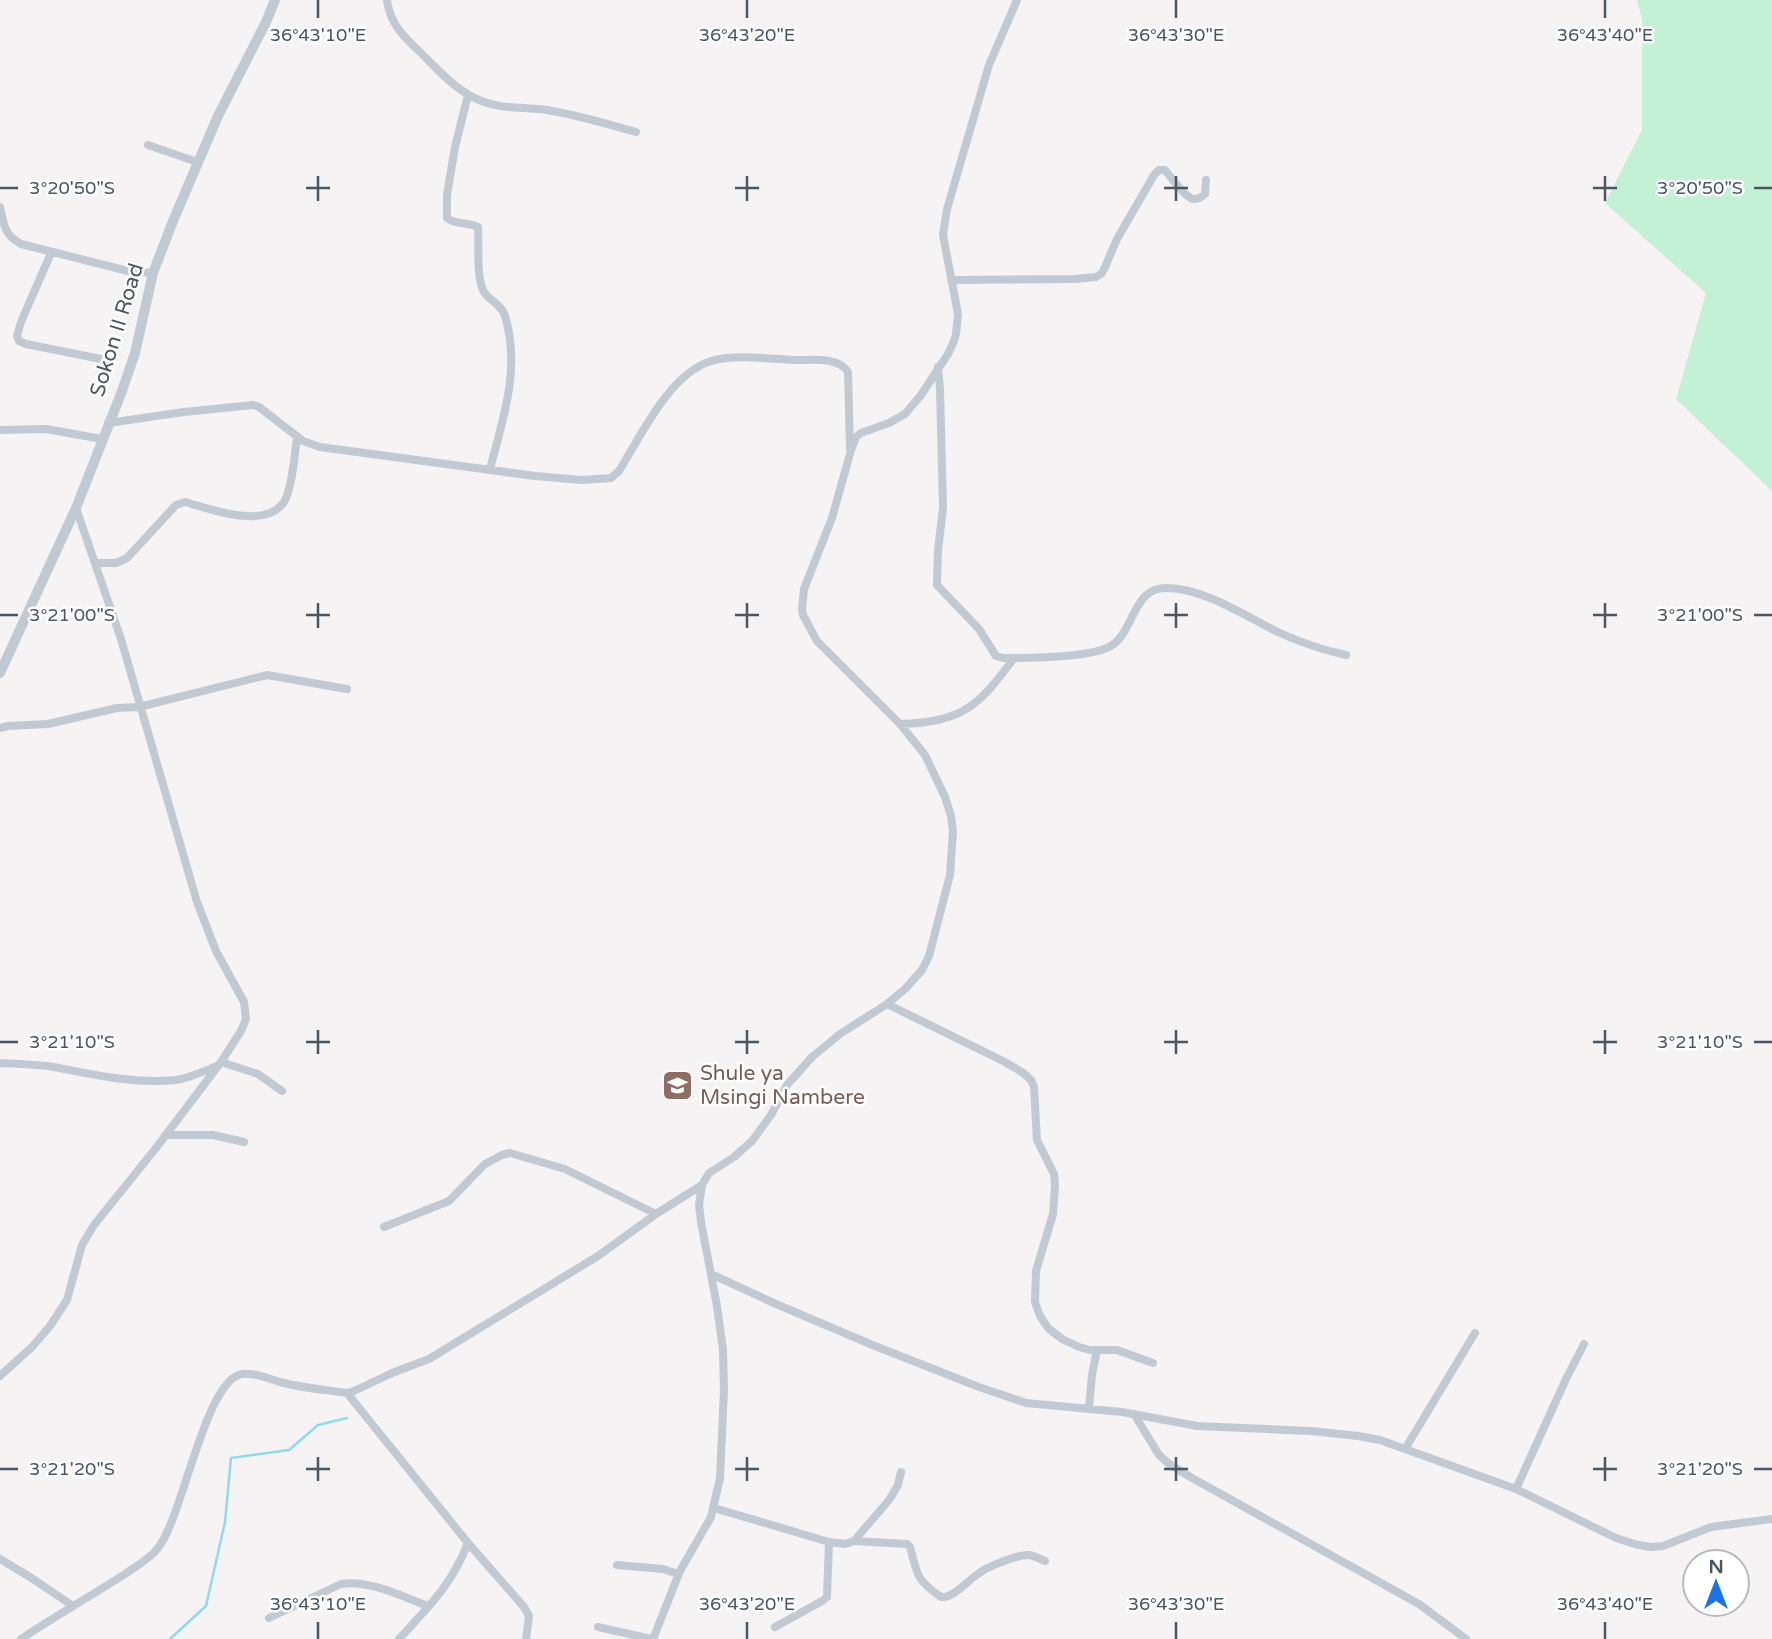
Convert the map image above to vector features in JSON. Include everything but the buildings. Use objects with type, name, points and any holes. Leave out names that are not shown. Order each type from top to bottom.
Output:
[{"type":"street","name":"Sokon II Road","points":[[0,673],[76,508],[135,353],[153,272],[197,162],[275,0]]},
{"type":"street","points":[[387,0],[391,19],[399,32],[468,95],[498,107],[546,110],[636,132]]},
{"type":"street","points":[[598,1627],[652,1639],[678,1574],[707,1527],[714,1508],[720,1478],[723,1350],[699,1205],[702,1185],[709,1173],[752,1141],[771,1115],[787,1085],[812,1057],[840,1034],[887,1004],[922,970],[929,956],[950,875],[953,831],[951,816],[925,755],[900,724],[817,641],[802,609],[804,589],[832,518],[850,450],[856,438],[861,433],[905,414],[921,395],[947,354],[956,334],[958,314],[943,235],[947,209],[989,65],[1017,0]]},
{"type":"street","points":[[468,95],[455,147],[447,195],[447,218],[478,228],[482,285],[486,295],[504,311],[512,359],[505,411],[490,469]]},
{"type":"street","points":[[148,145],[197,162]]},
{"type":"street","points":[[951,280],[1096,277],[1105,267],[1116,239],[1159,170],[1166,170],[1188,197],[1194,199],[1205,194],[1206,180]]},
{"type":"street","points":[[0,207],[5,229],[11,239],[21,244],[128,271],[153,272]]},
{"type":"street","points":[[51,253],[21,322],[17,336],[19,341],[106,360]]},
{"type":"street","points":[[108,423],[253,405],[297,437],[320,447],[535,476],[582,480],[611,478],[656,409],[690,371],[710,361],[732,358],[824,360],[840,364],[848,372],[850,450]]},
{"type":"street","points":[[938,367],[943,508],[937,585],[979,629],[996,656],[1014,658],[1073,655],[1111,646],[1145,597],[1154,590],[1165,588],[1183,590],[1217,601],[1295,640],[1346,655]]},
{"type":"street","points":[[0,430],[46,429],[102,439]]},
{"type":"street","points":[[95,563],[116,563],[127,558],[176,505],[185,502],[248,517],[276,510],[285,501],[297,437]]},
{"type":"street","points":[[0,1376],[32,1347],[50,1326],[67,1300],[82,1245],[94,1224],[219,1064],[242,1031],[246,1019],[244,1002],[216,951],[197,902],[121,639],[76,508]]},
{"type":"street","points":[[900,724],[931,722],[962,712],[994,685],[1014,658]]},
{"type":"street","points":[[0,727],[40,725],[117,708],[139,707],[267,675],[347,690]]},
{"type":"street","points":[[887,1004],[1003,1061],[1023,1072],[1031,1080],[1034,1087],[1037,1140],[1054,1174],[1055,1185],[1053,1214],[1036,1271],[1035,1303],[1040,1316],[1048,1328],[1079,1348],[1110,1349],[1153,1363]]},
{"type":"street","points":[[0,1063],[50,1067],[101,1077],[136,1080],[177,1080],[219,1064],[258,1074],[282,1091]]},
{"type":"street","points":[[166,1135],[213,1135],[244,1142]]},
{"type":"street","points":[[384,1227],[449,1201],[485,1164],[510,1153],[565,1169],[656,1214]]},
{"type":"street","points":[[21,1639],[148,1558],[158,1548],[170,1528],[215,1401],[229,1381],[239,1374],[252,1374],[284,1383],[347,1393],[429,1359],[598,1256],[702,1185]]},
{"type":"street","points":[[711,1274],[801,1315],[979,1387],[1026,1403],[1134,1414],[1197,1426],[1263,1428],[1381,1440],[1516,1489],[1616,1538],[1638,1545],[1663,1546],[1711,1527],[1772,1519]]},
{"type":"street","points":[[1405,1449],[1475,1333]]},
{"type":"street","points":[[1516,1489],[1584,1344]]},
{"type":"street","points":[[1089,1408],[1097,1350]]},
{"type":"street","points":[[347,1393],[468,1543],[524,1607],[530,1623],[526,1639]]},
{"type":"street","points":[[1134,1414],[1159,1455],[1169,1464],[1419,1604],[1466,1639]]},
{"type":"street","points":[[854,1541],[889,1500],[898,1486],[901,1472]]},
{"type":"street","points":[[714,1508],[829,1542],[907,1544],[910,1546],[922,1584],[941,1597],[952,1594],[983,1570],[1020,1556],[1028,1555],[1045,1561]]},
{"type":"street","points":[[775,1627],[827,1597],[829,1542]]},
{"type":"street","points":[[399,1639],[438,1597],[453,1575],[468,1543]]},
{"type":"street","points":[[0,1559],[73,1606]]},
{"type":"street","points":[[617,1565],[663,1569],[678,1574]]},
{"type":"street","points":[[269,1618],[350,1582],[368,1585],[428,1606]]},
{"type":"green space","points":[[1637,0],[1772,0],[1772,491],[1676,399],[1706,293],[1605,203],[1642,130],[1642,19]]},
{"type":"waterway","points":[[170,1639],[206,1606],[225,1522],[231,1458],[289,1450],[318,1425],[347,1418]]},
{"type":"place","name":"Shule ya Msingi Nambere","points":[[677,1085]]}]
